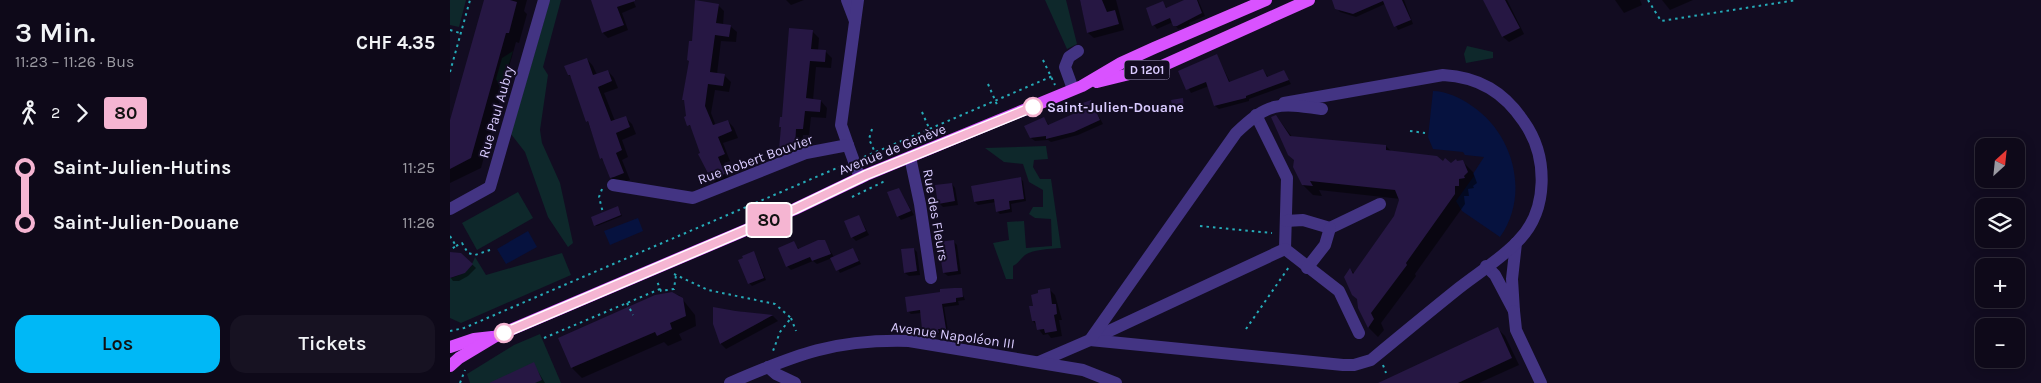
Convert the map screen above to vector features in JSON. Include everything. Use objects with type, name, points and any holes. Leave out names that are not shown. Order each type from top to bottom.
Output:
[{"type":"main road","name":"D 1201","points":[[1228,38],[1309,0]]},
{"type":"main road","name":"D 1201","points":[[1220,19],[1264,1]]},
{"type":"main road","name":"Avenue de Genève","points":[[450,366],[459,358],[494,337],[787,213],[860,178],[1003,120],[1078,87],[1136,56],[1220,19]]},
{"type":"main road","points":[[1220,19],[1228,38]]},
{"type":"main road","name":"Avenue de Genève","points":[[1078,87],[1162,66],[1228,38]]},
{"type":"main road","points":[[1136,56],[1140,71]]},
{"type":"main road","name":"Avenue de Genève","points":[[450,347],[474,339],[494,337]]},
{"type":"street","name":"Rue Paul Aubry","points":[[450,209],[490,187],[544,0]]},
{"type":"street","points":[[847,0],[856,22]]},
{"type":"street","points":[[858,0],[841,125],[860,178]]},
{"type":"street","points":[[1078,51],[1068,59],[1066,72],[1078,87]]},
{"type":"street","points":[[1443,76],[1466,78],[1491,87],[1509,102],[1524,121],[1536,145],[1542,165],[1542,189],[1538,206],[1526,230],[1516,243],[1371,360],[1354,365],[1090,340],[1236,133],[1256,115],[1284,103],[1443,76]]},
{"type":"street","points":[[1284,103],[1322,109]]},
{"type":"street","points":[[1256,115],[1287,178],[1285,249],[1339,291],[1358,333]]},
{"type":"street","name":"Rue Robert Bouvier","points":[[613,185],[694,198],[806,153],[848,145]]},
{"type":"street","name":"Rue des Fleurs","points":[[910,157],[932,278]]},
{"type":"street","points":[[1286,221],[1304,220],[1330,228],[1380,204]]},
{"type":"street","points":[[1307,268],[1326,245],[1330,228]]},
{"type":"street","points":[[1516,243],[1512,279],[1516,330],[1538,382]]},
{"type":"street","points":[[1039,362],[1285,249]]},
{"type":"street","points":[[1486,266],[1495,275],[1514,311]]},
{"type":"street","name":"Avenue Napoléon III","points":[[730,383],[820,348],[854,342],[882,340],[909,341],[1083,370],[1116,383]]},
{"type":"street","points":[[773,365],[776,374],[795,383]]},
{"type":"path","points":[[450,72],[470,0]]},
{"type":"path","points":[[1648,0],[1661,21],[1797,0]]},
{"type":"path","points":[[450,30],[460,33]]},
{"type":"path","points":[[1044,60],[1060,95]]},
{"type":"path","points":[[450,331],[464,328],[1066,72]]},
{"type":"path","points":[[988,84],[1003,120]]},
{"type":"path","points":[[922,112],[937,148]]},
{"type":"path","points":[[1410,131],[1425,133]]},
{"type":"path","points":[[603,212],[600,204],[600,194],[602,189],[613,185]]},
{"type":"path","points":[[1200,226],[1285,234]]},
{"type":"path","points":[[450,236],[456,246]]},
{"type":"path","points":[[450,250],[462,243],[468,253],[475,255],[490,250]]},
{"type":"path","points":[[1246,329],[1295,258]]},
{"type":"path","points":[[544,338],[660,289],[661,291],[674,289],[675,275],[708,290],[775,304],[791,318],[796,331]]},
{"type":"path","points":[[657,281],[660,289]]},
{"type":"path","points":[[627,303],[633,315]]},
{"type":"path","points":[[590,310],[593,317]]},
{"type":"path","points":[[773,365],[773,352],[781,333],[791,318]]},
{"type":"green space","points":[[450,0],[466,0],[459,27],[450,25]]},
{"type":"green space","points":[[550,0],[561,0],[543,67],[548,75],[540,130],[542,143],[560,183],[573,243],[568,247],[548,217],[525,152],[511,134]]},
{"type":"green space","points":[[1045,0],[1066,0],[1077,44],[1067,49]]},
{"type":"green space","points":[[1467,46],[1493,52],[1493,58],[1466,63],[1464,54]]},
{"type":"green space","points":[[513,51],[501,90],[496,79],[502,58]]},
{"type":"green space","points":[[1046,146],[1048,159],[1034,160],[1033,167],[1040,179],[1051,179],[1061,248],[1037,250],[1025,255],[1013,266],[1013,279],[1006,279],[993,243],[1009,240],[1007,222],[1024,221],[1026,248],[1052,246],[1051,219],[1035,218],[1029,214],[1033,207],[1043,207],[1043,190],[1029,182],[1023,164],[1004,162],[985,148]]},
{"type":"green space","points":[[518,192],[533,218],[477,250],[462,223]]},
{"type":"green space","points":[[562,253],[571,275],[461,323],[450,318],[450,278],[466,271],[475,257],[486,275]]},
{"type":"green space","points":[[540,334],[561,383],[470,383],[467,374],[514,345]]},
{"type":"shaded area","points":[[1433,91],[1453,95],[1472,106],[1498,132],[1507,149],[1513,166],[1515,184],[1514,203],[1509,220],[1500,237],[1462,211],[1456,201],[1474,176],[1473,174],[1484,157],[1465,155],[1463,152],[1433,149],[1428,137]]},
{"type":"shaded area","points":[[638,218],[643,231],[610,245],[604,231]]},
{"type":"shaded area","points":[[528,231],[537,247],[506,264],[497,249]]},
{"type":"building","points":[[484,0],[510,0],[517,2],[509,33],[506,33],[471,158],[450,169],[450,120]]},
{"type":"building","points":[[591,0],[635,1],[617,7],[624,25],[602,33]]},
{"type":"building","points":[[695,0],[719,4],[716,23],[731,25],[729,37],[715,35],[710,72],[725,74],[723,86],[708,84],[705,106],[713,125],[728,120],[732,131],[718,137],[725,154],[718,157],[725,174],[711,179],[698,154],[700,153],[690,125],[687,126],[684,117],[686,116],[684,100],[682,100],[689,61],[687,60],[689,41],[692,41]]},
{"type":"building","points":[[1080,0],[1102,0],[1107,12],[1115,10],[1119,24],[1087,33]]},
{"type":"building","points":[[1184,0],[1197,0],[1202,13],[1177,26],[1173,26],[1170,18],[1152,26],[1146,8],[1163,1],[1166,8]]},
{"type":"building","points":[[1332,0],[1402,0],[1411,20],[1394,27],[1383,1],[1353,14],[1335,9]]},
{"type":"building","points":[[1483,0],[1505,0],[1520,28],[1502,37]]},
{"type":"building","points":[[789,28],[813,30],[811,49],[826,50],[825,62],[810,61],[806,98],[821,100],[820,112],[805,111],[803,129],[796,129],[795,149],[792,150],[779,149],[781,127],[779,127],[780,117],[782,117]]},
{"type":"building","points":[[1217,54],[1229,82],[1263,69],[1267,77],[1284,70],[1289,80],[1246,96],[1246,98],[1214,106],[1206,82],[1186,90],[1178,71]]},
{"type":"building","points":[[587,58],[593,75],[608,70],[612,81],[598,87],[611,121],[626,116],[630,127],[616,133],[622,150],[616,153],[624,173],[610,178],[602,158],[600,159],[570,75],[568,75],[564,66]]},
{"type":"building","points":[[1183,98],[1184,110],[1173,112],[1171,100]]},
{"type":"building","points":[[1091,100],[1100,120],[1074,132],[1046,139],[1046,136],[1030,138],[1024,126],[1044,117],[1048,125],[1082,110],[1080,104]]},
{"type":"building","points":[[1276,115],[1290,136],[1386,145],[1386,150],[1437,156],[1443,161],[1445,158],[1451,163],[1456,159],[1457,161],[1463,160],[1468,172],[1464,176],[1465,178],[1459,179],[1459,186],[1455,186],[1455,194],[1406,263],[1407,265],[1371,313],[1374,319],[1368,328],[1358,308],[1357,299],[1352,295],[1344,277],[1350,268],[1353,274],[1394,216],[1399,200],[1395,190],[1310,181],[1313,186],[1302,185],[1293,167],[1294,160],[1288,155],[1271,117]]},
{"type":"building","points":[[1021,177],[1024,199],[1009,201],[1010,209],[996,212],[994,199],[974,202],[971,186]]},
{"type":"building","points":[[952,183],[955,201],[938,204],[935,185]]},
{"type":"building","points":[[899,188],[911,211],[897,217],[887,192]]},
{"type":"building","points":[[618,206],[621,215],[594,226],[591,217]]},
{"type":"building","points":[[859,215],[866,231],[851,238],[844,221]]},
{"type":"building","points":[[818,240],[825,240],[831,254],[812,261],[810,257],[786,267],[778,248],[794,241],[798,249]]},
{"type":"building","points":[[954,240],[958,271],[943,273],[938,242]]},
{"type":"building","points":[[853,248],[859,261],[836,271],[830,258]]},
{"type":"building","points":[[914,248],[917,271],[904,273],[901,249]]},
{"type":"building","points":[[754,251],[764,278],[748,284],[738,260],[743,258],[742,256]]},
{"type":"building","points":[[450,252],[461,253],[473,264],[465,273],[450,278]]},
{"type":"building","points":[[962,288],[963,297],[956,298],[956,302],[942,304],[946,329],[938,329],[939,333],[922,329],[920,310],[907,312],[905,297],[940,292],[940,289]]},
{"type":"building","points":[[1050,288],[1052,304],[1056,304],[1057,314],[1054,315],[1057,331],[1045,333],[1044,329],[1037,330],[1035,321],[1032,321],[1029,306],[1033,306],[1031,295],[1038,293],[1038,290]]},
{"type":"building","points":[[672,292],[683,298],[686,316],[670,323],[672,329],[657,336],[655,332],[571,368],[558,338],[655,295]]},
{"type":"building","points":[[713,307],[773,315],[720,344],[713,324]]},
{"type":"building","points":[[1498,327],[1512,358],[1458,383],[1378,383]]},
{"type":"building","points":[[534,362],[542,380],[535,383],[489,383]]},
{"type":"bus line","name":"80","points":[[504,333],[795,209],[881,168],[937,148],[1033,107]]},
{"type":"place","name":"Saint-Julien-Douane","points":[[1033,107]]}]
